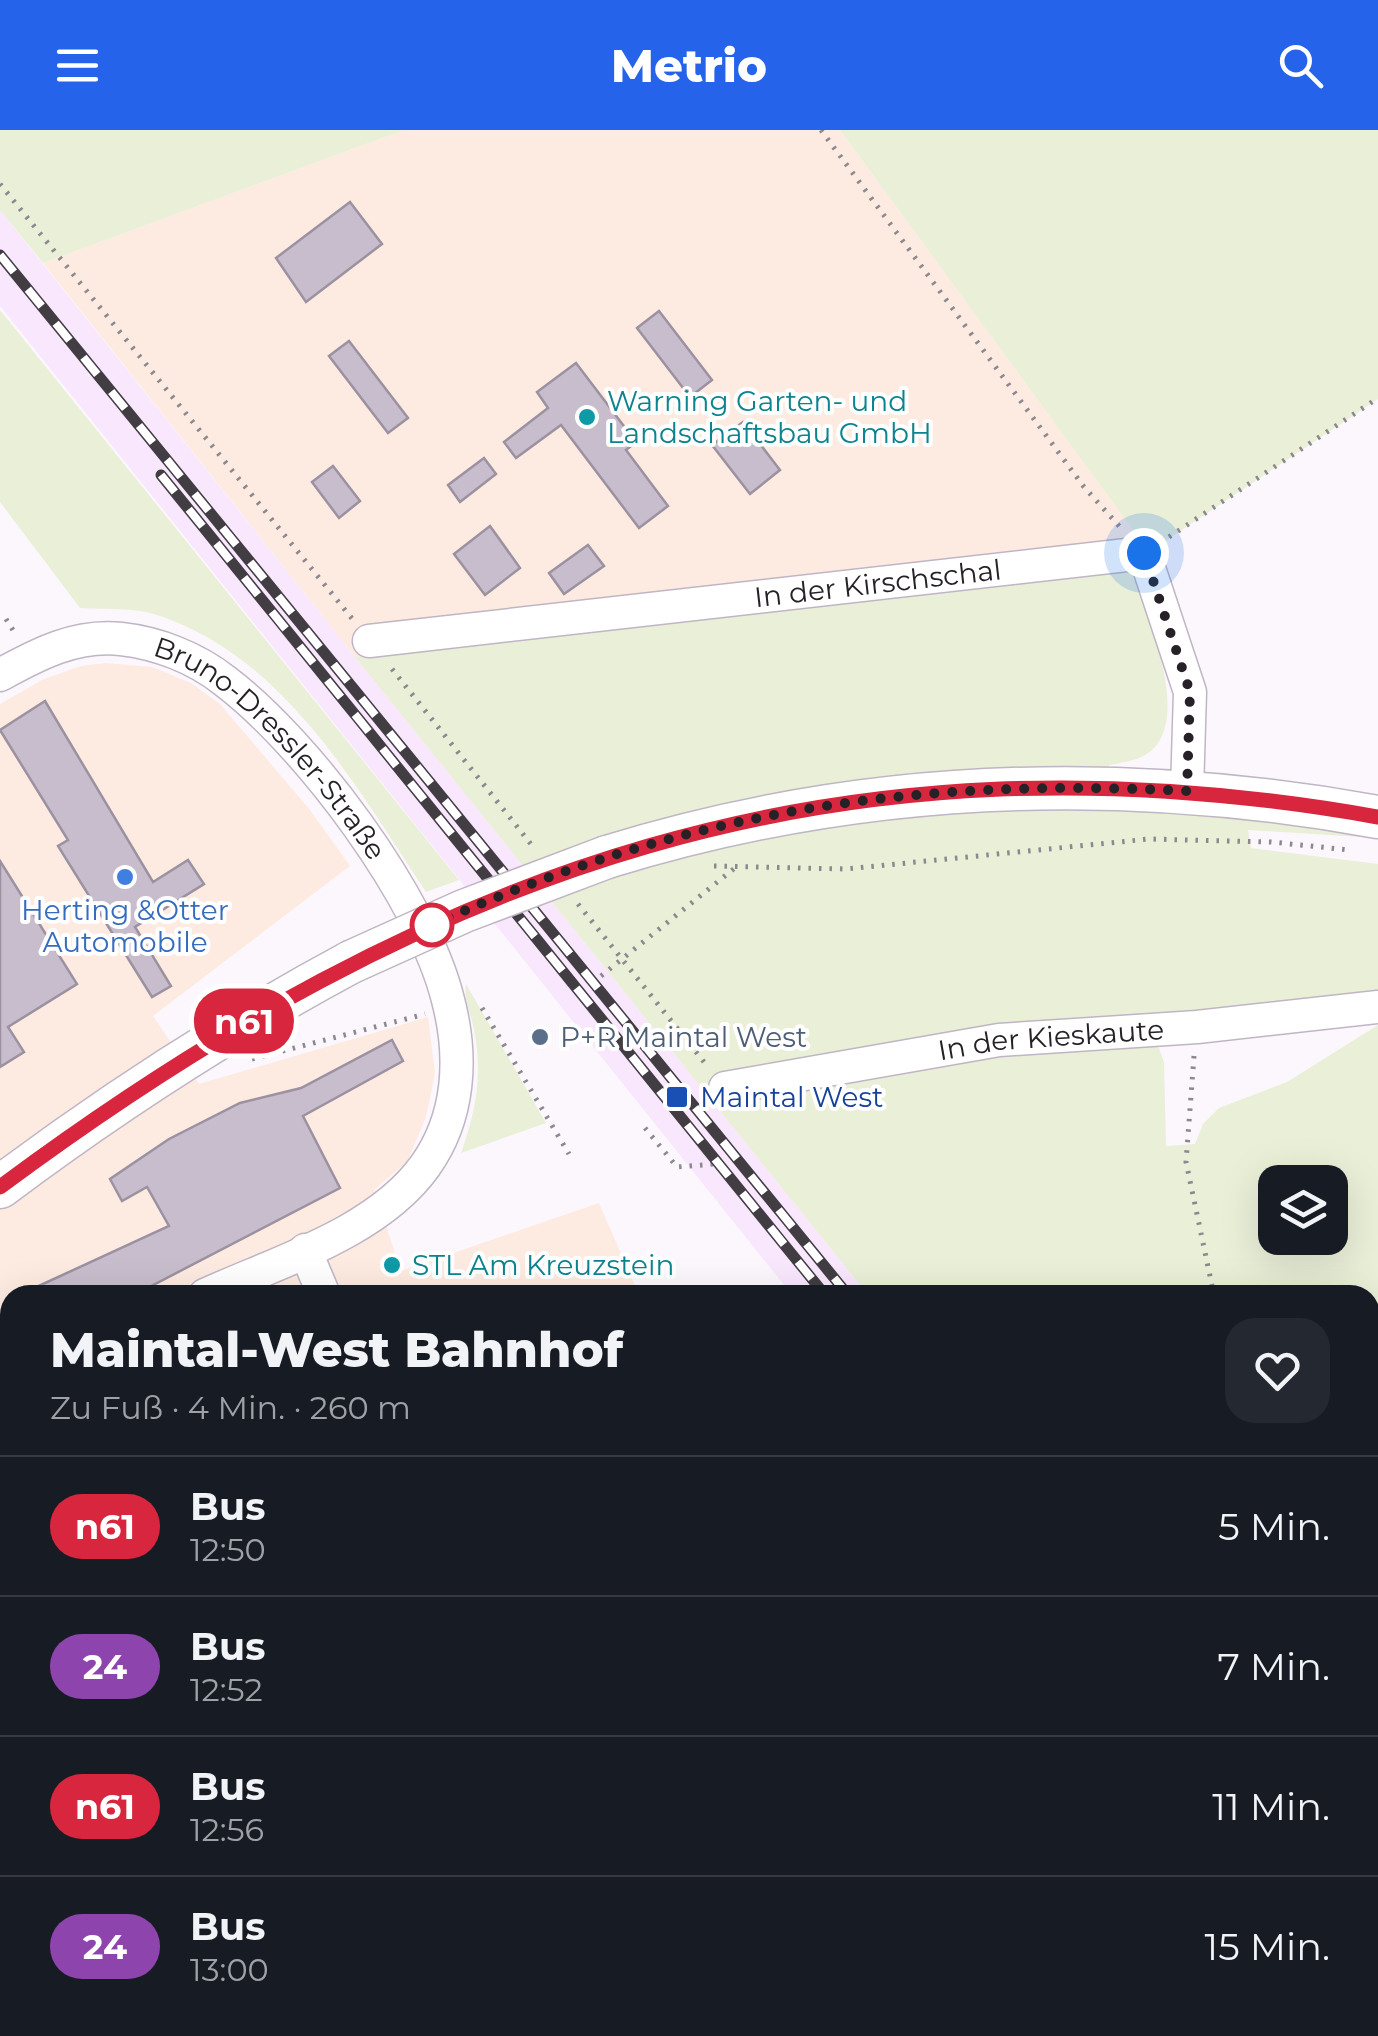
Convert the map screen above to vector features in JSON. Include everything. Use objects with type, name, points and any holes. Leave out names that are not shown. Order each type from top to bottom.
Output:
[{"type":"main road","points":[[0,1187],[154,1078],[351,962],[464,911],[607,857],[684,833],[883,795],[1026,787],[1187,791],[1367,834]]},
{"type":"street","name":"In der Kirschschal","points":[[369,640],[1144,553]]},
{"type":"street","points":[[1144,553],[1190,692],[1187,791]]},
{"type":"street","name":"Bruno-Dressler-Straße","points":[[0,675],[46,651],[98,638],[170,650],[223,679],[276,729],[370,842],[463,1002],[456,1048],[455,1097],[427,1164],[404,1192],[305,1250],[227,1285]]},
{"type":"street","name":"In der Kieskaute","points":[[725,1088],[999,1040],[1197,1027],[1378,1007]]},
{"type":"street","points":[[305,1250],[320,1285]]},
{"type":"path","points":[[821,130],[1084,487],[1144,553],[1378,398]]},
{"type":"path","points":[[0,184],[369,640]]},
{"type":"path","points":[[709,866],[846,869],[1149,839],[1272,842],[1367,834]]},
{"type":"path","points":[[601,976],[738,866]]},
{"type":"path","points":[[463,1002],[569,1154]]},
{"type":"path","points":[[238,1062],[409,1020]]},
{"type":"path","points":[[1197,1027],[1186,1162],[1211,1285]]},
{"type":"path","points":[[646,1128],[677,1167],[714,1164]]},
{"type":"shaded area","points":[[404,130],[840,130],[1149,552],[1132,571],[355,657],[43,263]]},
{"type":"shaded area","points":[[0,210],[860,1285],[784,1285],[0,306]]},
{"type":"shaded area","points":[[106,663],[152,667],[191,683],[220,704],[310,810],[350,866],[153,1016],[199,1084],[428,1017],[435,1073],[426,1117],[407,1162],[374,1190],[401,1271],[599,1203],[635,1285],[0,1285],[0,704],[44,679],[81,666]]},
{"type":"green space","points":[[0,130],[404,130],[43,263],[0,210]]},
{"type":"green space","points":[[840,130],[1378,130],[1378,399],[1149,552]]},
{"type":"green space","points":[[0,310],[459,880],[426,892],[344,769],[280,693],[243,661],[202,634],[148,612],[80,608],[0,502]]},
{"type":"green space","points":[[1133,571],[1162,663],[1167,713],[1163,734],[1152,750],[1137,759],[1109,765],[1109,806],[1378,832],[1378,838],[1248,830],[1251,848],[1378,864],[1378,991],[1147,1015],[1164,1062],[1166,1146],[1195,1144],[1203,1124],[1219,1108],[1287,1082],[1378,1025],[1378,1285],[860,1285],[355,657]]},
{"type":"green space","points":[[466,984],[546,1123],[461,1153],[478,1077]]},
{"type":"building","points":[[350,202],[382,244],[306,302],[276,258]]},
{"type":"building","points":[[659,311],[712,380],[690,397],[637,328]]},
{"type":"building","points":[[349,341],[408,418],[388,433],[329,356]]},
{"type":"building","points":[[576,363],[636,442],[626,450],[668,506],[639,528],[561,425],[516,458],[504,442],[548,408],[537,392]]},
{"type":"building","points":[[743,422],[780,470],[750,494],[712,445]]},
{"type":"building","points":[[484,458],[496,474],[460,502],[448,485]]},
{"type":"building","points":[[333,466],[360,501],[339,518],[312,482]]},
{"type":"building","points":[[490,526],[520,568],[485,595],[454,554]]},
{"type":"building","points":[[588,545],[604,566],[564,594],[549,573]]},
{"type":"building","points":[[45,701],[153,882],[188,860],[204,884],[135,927],[171,986],[152,997],[58,846],[68,840],[0,730]]},
{"type":"building","points":[[0,861],[77,984],[8,1027],[24,1052],[0,1067]]},
{"type":"building","points":[[392,1040],[403,1061],[303,1116],[340,1188],[153,1285],[41,1285],[169,1226],[147,1187],[122,1201],[110,1179],[169,1139],[240,1103],[301,1088]]},
{"type":"railway","points":[[0,255],[840,1285]]},
{"type":"railway","points":[[161,475],[817,1285]]},
{"type":"bus line","name":"n61","points":[[0,1187],[106,1108],[219,1036],[351,962],[499,898],[684,833],[883,795],[1007,787],[1100,787],[1251,796],[1378,817]]},
{"type":"place","name":"Warning Garten- und Landschaftsbau GmbH","points":[[587,417]]},
{"type":"place","name":"Herting &Otter Automobile","points":[[125,877]]},
{"type":"place","name":"P+R Maintal West","points":[[540,1037]]},
{"type":"place","name":"Maintal West","points":[[677,1097]]},
{"type":"place","name":"STL Am Kreuzstein","points":[[392,1265]]},
{"type":"route","points":[[432,925],[607,857],[684,833],[823,804],[883,795],[1007,787],[1187,791],[1193,711],[1190,692],[1144,553]]}]
